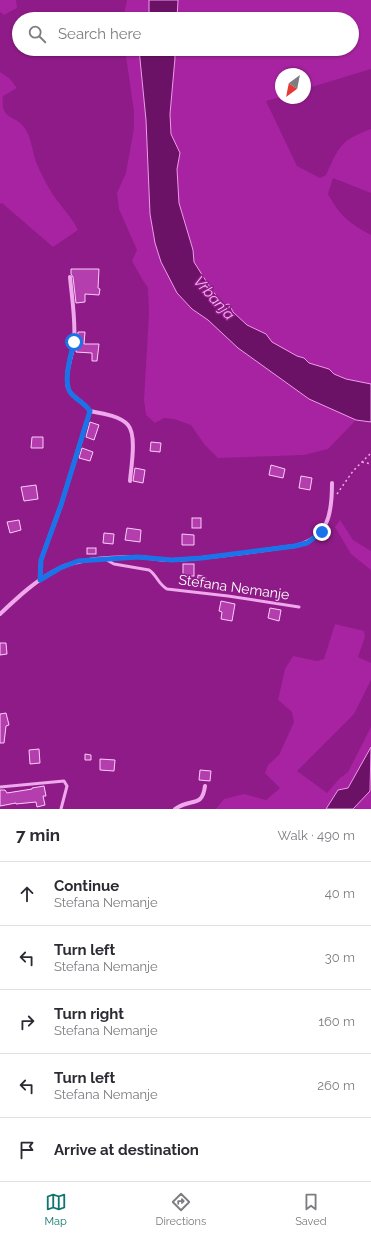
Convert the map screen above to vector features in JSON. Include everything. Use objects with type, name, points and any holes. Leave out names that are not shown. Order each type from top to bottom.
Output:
[{"type":"street","points":[[40,580],[41,560],[61,505],[90,411],[86,404],[70,392],[67,383],[74,342],[70,277]]},
{"type":"street","points":[[90,411],[110,415],[128,423],[132,429],[133,450],[130,481]]},
{"type":"street","name":"Stefana Nemanje","points":[[0,614],[24,592],[40,580],[60,568],[78,561],[138,557],[172,560],[202,558],[295,546],[307,543],[322,532],[329,518],[332,500],[332,483]]},
{"type":"street","points":[[175,809],[182,806],[196,806],[201,804],[204,801],[205,786]]},
{"type":"lane","name":"Stefana Nemanje","points":[[105,559],[114,564],[149,570],[153,572],[160,585],[167,589],[228,596],[299,607]]},
{"type":"lane","points":[[0,787],[64,781],[67,786],[61,809]]},
{"type":"path","points":[[332,500],[340,491],[353,471],[371,453]]},
{"type":"path","points":[[362,462],[371,464]]},
{"type":"shaded area","points":[[0,0],[16,0],[17,8],[4,15],[0,12]]},
{"type":"shaded area","points":[[127,0],[149,0],[149,12],[124,12]]},
{"type":"shaded area","points":[[178,0],[371,0],[371,69],[311,87],[311,68],[275,68],[275,99],[266,101],[297,166],[320,178],[326,175],[338,151],[347,141],[371,129],[371,193],[333,178],[328,194],[346,218],[357,227],[371,235],[371,384],[346,379],[334,374],[329,369],[308,363],[304,358],[297,356],[272,342],[266,334],[247,325],[233,312],[229,304],[224,305],[211,289],[194,262],[193,250],[179,203],[177,169],[180,153],[171,134],[170,114],[175,56],[359,56],[359,12],[177,12]]},
{"type":"shaded area","points":[[126,56],[140,56],[146,120],[150,214],[155,243],[161,262],[177,293],[192,309],[208,320],[238,348],[309,399],[356,420],[328,449],[304,455],[218,458],[204,444],[191,425],[174,419],[164,418],[155,423],[146,415],[144,400],[149,313],[148,288],[132,261],[137,250],[119,209],[117,193],[126,173],[134,128],[134,112]]},
{"type":"shaded area","points":[[0,72],[10,79],[17,88],[3,96],[4,110],[6,114],[18,121],[28,133],[36,162],[43,176],[53,195],[72,219],[78,230],[53,247],[2,203],[0,204]]},
{"type":"shaded area","points":[[340,520],[353,540],[371,551],[371,570],[351,554],[335,527]]},
{"type":"shaded area","points":[[335,624],[364,631],[365,637],[358,657],[371,663],[371,680],[354,714],[297,771],[327,793],[340,778],[348,772],[371,727],[371,747],[348,788],[338,790],[326,809],[216,809],[224,799],[244,794],[266,800],[280,788],[265,773],[268,765],[279,755],[294,722],[292,712],[278,700],[285,669],[293,656],[317,661],[324,659]]},
{"type":"shaded area","points":[[371,789],[371,809],[353,809]]},
{"type":"water","points":[[149,0],[178,0],[177,12],[149,12]]},
{"type":"water","name":"Vrbanja","points":[[140,56],[175,56],[170,114],[171,134],[180,153],[177,169],[179,203],[193,250],[194,262],[211,289],[224,305],[229,304],[233,312],[247,325],[266,334],[272,342],[297,356],[304,358],[309,363],[329,369],[334,374],[346,379],[371,384],[371,422],[356,420],[309,399],[238,348],[208,320],[192,309],[177,293],[161,262],[155,243],[150,214],[146,120]]},
{"type":"water","points":[[371,747],[370,791],[353,809],[326,809],[338,790],[348,788]]},
{"type":"building","points":[[71,269],[99,269],[99,295],[85,294],[85,302],[76,303]]},
{"type":"building","points":[[78,332],[85,332],[84,344],[99,344],[97,361],[92,361],[92,353],[76,352]]},
{"type":"building","points":[[90,422],[99,425],[94,440],[86,437]]},
{"type":"building","points":[[32,437],[43,437],[43,448],[31,448]]},
{"type":"building","points":[[151,442],[161,443],[160,452],[150,451]]},
{"type":"building","points":[[82,448],[93,452],[90,461],[79,458]]},
{"type":"building","points":[[271,465],[285,469],[283,478],[269,475]]},
{"type":"building","points":[[135,468],[145,470],[143,483],[133,481]]},
{"type":"building","points":[[301,476],[312,478],[310,490],[299,488]]},
{"type":"building","points":[[36,485],[38,499],[24,501],[21,487]]},
{"type":"building","points":[[192,518],[201,518],[201,528],[192,528]]},
{"type":"building","points":[[19,520],[21,530],[10,533],[7,522]]},
{"type":"building","points":[[127,528],[141,530],[140,542],[125,540]]},
{"type":"building","points":[[104,533],[114,534],[113,544],[103,543]]},
{"type":"building","points":[[182,534],[194,535],[194,545],[182,545]]},
{"type":"building","points":[[87,548],[96,548],[96,554],[87,554]]},
{"type":"building","points":[[183,564],[194,564],[194,576],[183,576]]},
{"type":"building","points":[[198,575],[206,577],[205,586],[197,585]]},
{"type":"building","points":[[221,601],[235,604],[232,621],[221,619],[222,612],[219,611]]},
{"type":"building","points":[[270,608],[281,610],[279,621],[268,618]]},
{"type":"building","points":[[0,643],[6,643],[7,654],[0,655]]},
{"type":"building","points":[[6,713],[9,725],[6,726],[4,743],[0,743],[0,714]]},
{"type":"building","points":[[39,749],[40,763],[30,764],[29,750]]},
{"type":"building","points":[[85,754],[91,755],[91,760],[85,760]]},
{"type":"building","points":[[100,759],[115,760],[114,771],[100,770]]},
{"type":"building","points":[[200,770],[211,771],[210,781],[199,780]]},
{"type":"building","points":[[44,786],[46,796],[43,796],[45,805],[37,807],[36,802],[16,803],[0,806],[0,790],[5,790],[7,793]]},
{"type":"route","points":[[74,342],[67,383],[70,392],[86,404],[90,411],[61,505],[41,560],[40,580],[60,568],[78,561],[138,557],[172,560],[202,558],[295,546],[307,543],[322,532]]}]
